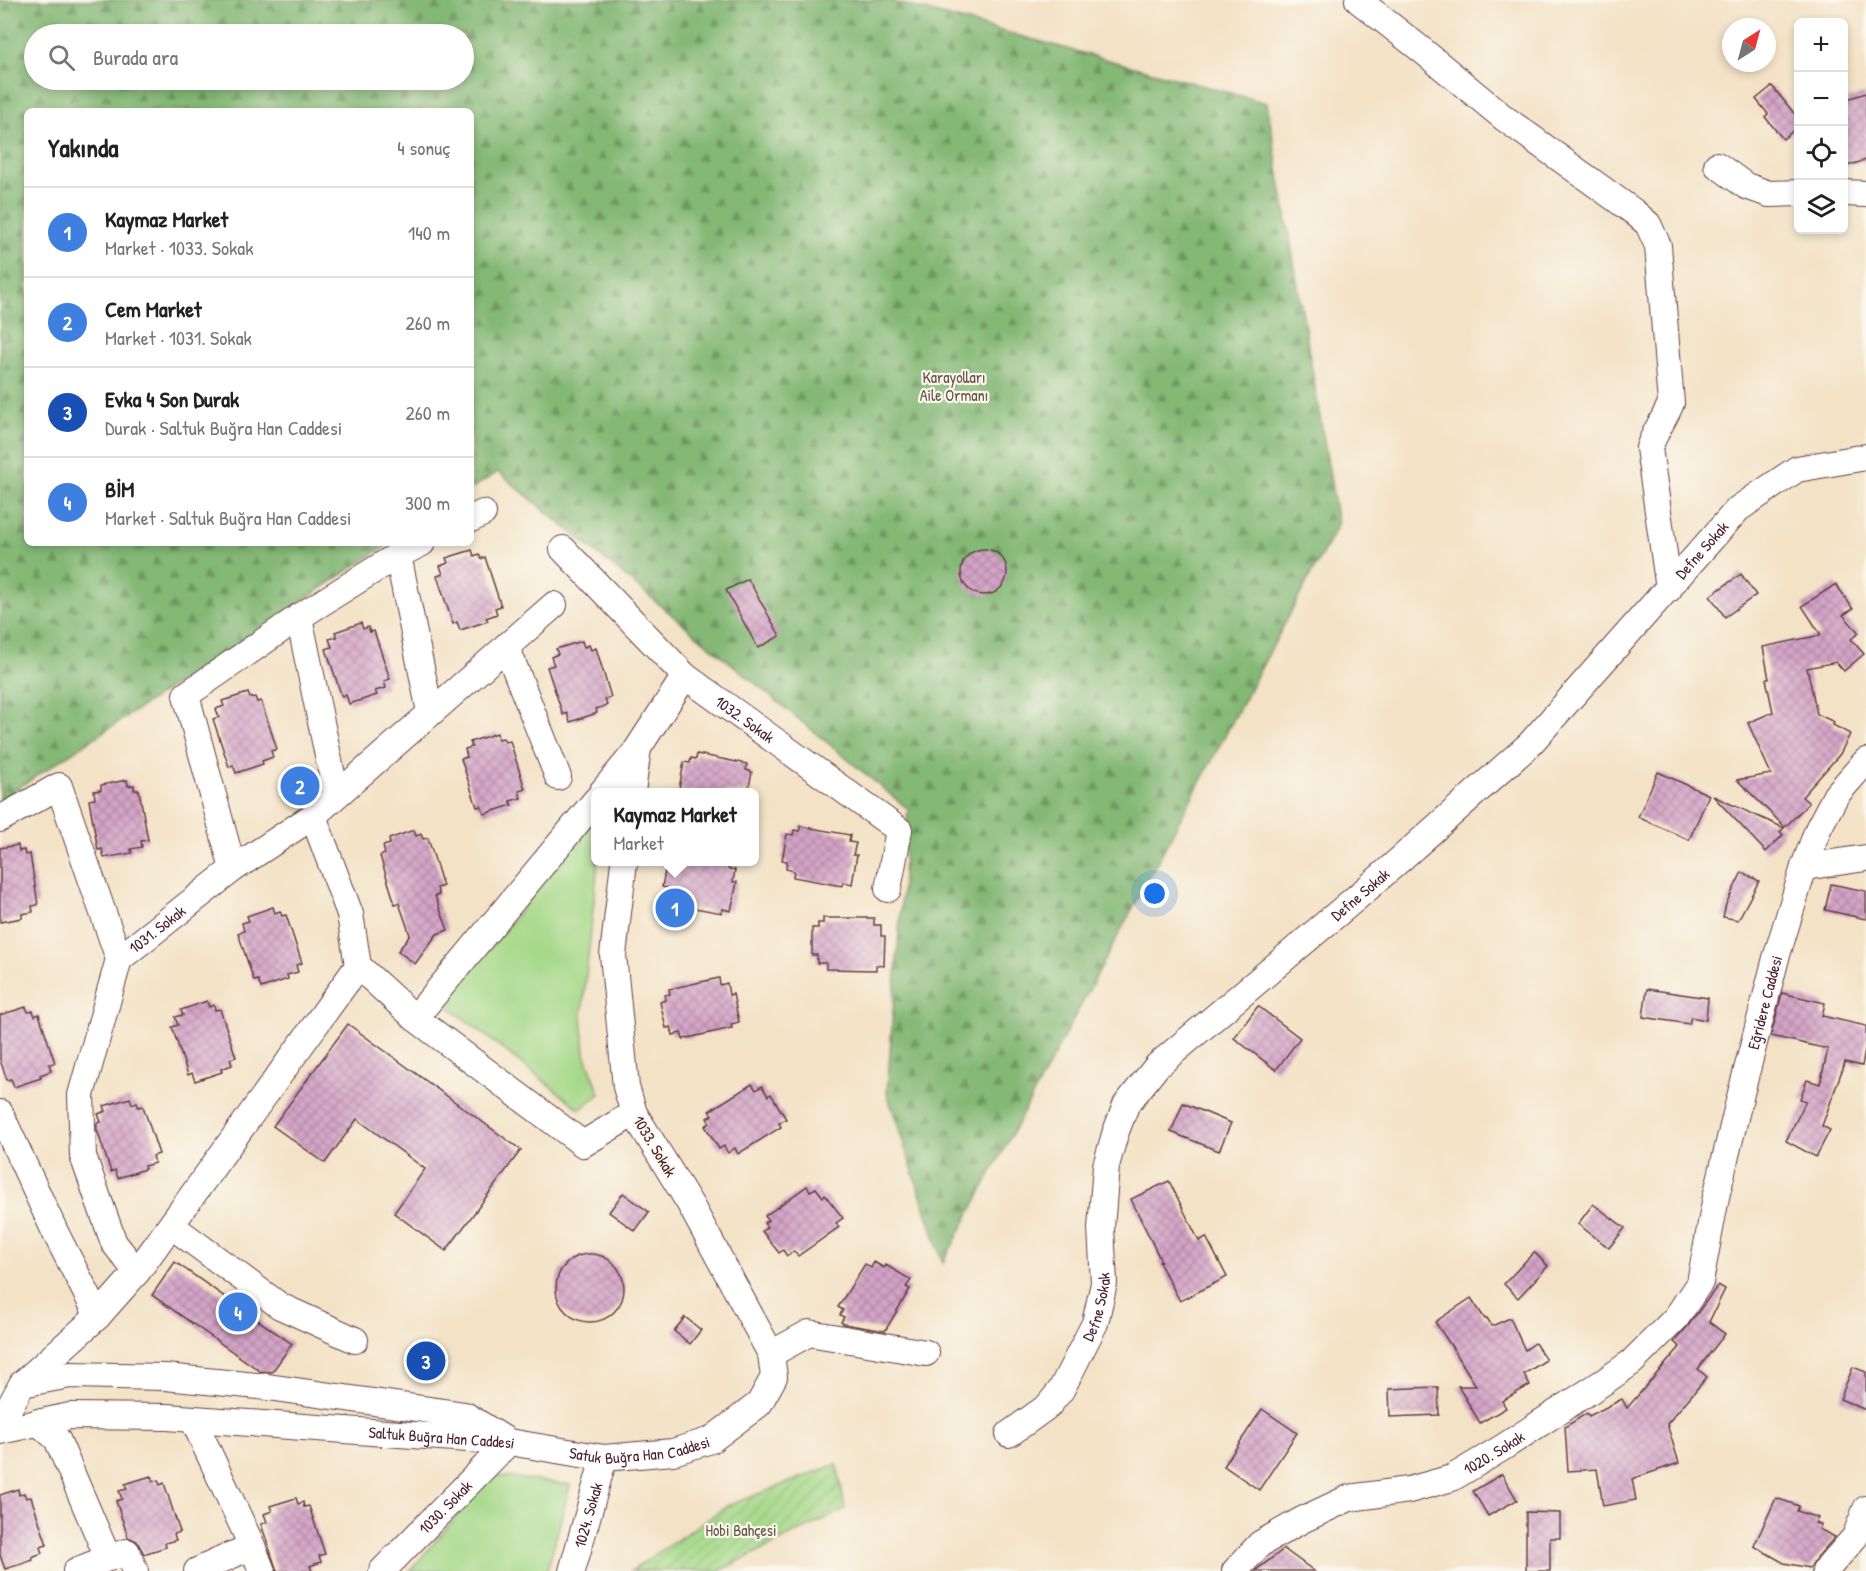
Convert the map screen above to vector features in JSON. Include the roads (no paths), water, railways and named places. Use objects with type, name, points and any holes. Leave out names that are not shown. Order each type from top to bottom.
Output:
[{"type":"street","points":[[1358,0],[1424,51],[1504,118],[1648,224],[1658,246],[1671,403],[1649,447],[1669,589]]},
{"type":"street","points":[[1717,165],[1746,186],[1768,194],[1794,193]]},
{"type":"street","points":[[1848,193],[1866,194]]},
{"type":"street","name":"Defne Sokak","points":[[1009,1434],[1048,1406],[1061,1390],[1095,1323],[1104,1283],[1101,1228],[1106,1166],[1126,1105],[1156,1066],[1369,887],[1529,745],[1738,509],[1797,469],[1866,457]]},
{"type":"street","points":[[233,869],[186,695],[299,617],[398,555],[417,546]]},
{"type":"street","name":"1032. Sokak","points":[[563,549],[685,676],[898,830],[888,890]]},
{"type":"street","points":[[398,555],[430,712]]},
{"type":"street","name":"1031. Sokak","points":[[137,1272],[114,1243],[83,1156],[81,1095],[119,959],[233,869],[312,816],[554,604]]},
{"type":"street","points":[[299,617],[336,794]]},
{"type":"street","points":[[506,646],[558,777]]},
{"type":"street","points":[[605,788],[638,748],[685,676]]},
{"type":"street","points":[[633,788],[638,748]]},
{"type":"street","name":"Eğridere Caddesi","points":[[1705,1262],[1716,1197],[1740,1097],[1776,958],[1804,867],[1818,830],[1836,795],[1866,761]]},
{"type":"street","points":[[0,819],[59,786],[119,959]]},
{"type":"street","points":[[415,1018],[591,806]]},
{"type":"street","points":[[312,816],[350,914],[358,966],[415,1018],[583,1144],[634,1113]]},
{"type":"street","points":[[1804,867],[1866,858]]},
{"type":"street","name":"1033. Sokak","points":[[623,866],[613,955],[626,1087],[634,1113],[690,1204],[771,1354],[774,1377],[759,1404]]},
{"type":"street","points":[[0,1425],[11,1388],[98,1316],[137,1272],[358,966]]},
{"type":"street","points":[[0,1112],[56,1234],[98,1316]]},
{"type":"street","points":[[172,1226],[280,1306],[356,1340]]},
{"type":"street","name":"1020. Sokak","points":[[1235,1571],[1260,1544],[1302,1520],[1349,1498],[1409,1490],[1452,1478],[1605,1381],[1632,1362],[1676,1318],[1700,1282],[1705,1262]]},
{"type":"street","points":[[771,1354],[809,1333],[926,1353]]},
{"type":"street","name":"Saltuk Buğra Han Caddesi","points":[[11,1388],[70,1375],[165,1377],[268,1388],[465,1416],[509,1442]]},
{"type":"street","name":"Satuk Buğra Han Caddesi","points":[[509,1442],[604,1458],[673,1452],[711,1440],[759,1404]]},
{"type":"street","name":"Saltuk Buğra Han Caddesi","points":[[0,1431],[70,1416],[193,1419],[509,1442]]},
{"type":"street","points":[[193,1419],[262,1571]]},
{"type":"street","points":[[38,1422],[57,1439],[108,1558]]},
{"type":"street","name":"1030. Sokak","points":[[382,1571],[509,1442]]},
{"type":"street","name":"1024. Sokak","points":[[572,1571],[604,1458]]},
{"type":"street","points":[[1825,1571],[1855,1537],[1866,1509]]},
{"type":"street","points":[[197,1571],[252,1546]]},
{"type":"street","points":[[76,1571],[127,1552],[135,1571]]},
{"type":"place","name":"Cem Market","points":[[300,786]]},
{"type":"place","name":"Kaymaz Market","points":[[675,908]]},
{"type":"place","name":"BİM","points":[[238,1312]]},
{"type":"place","name":"Evka 4 Son Durak","points":[[426,1361]]},
{"type":"park label","name":"Karayolları Aile Ormanı","points":[[954,386]]},
{"type":"park label","name":"Hobi Bahçesi","points":[[741,1530]]}]
